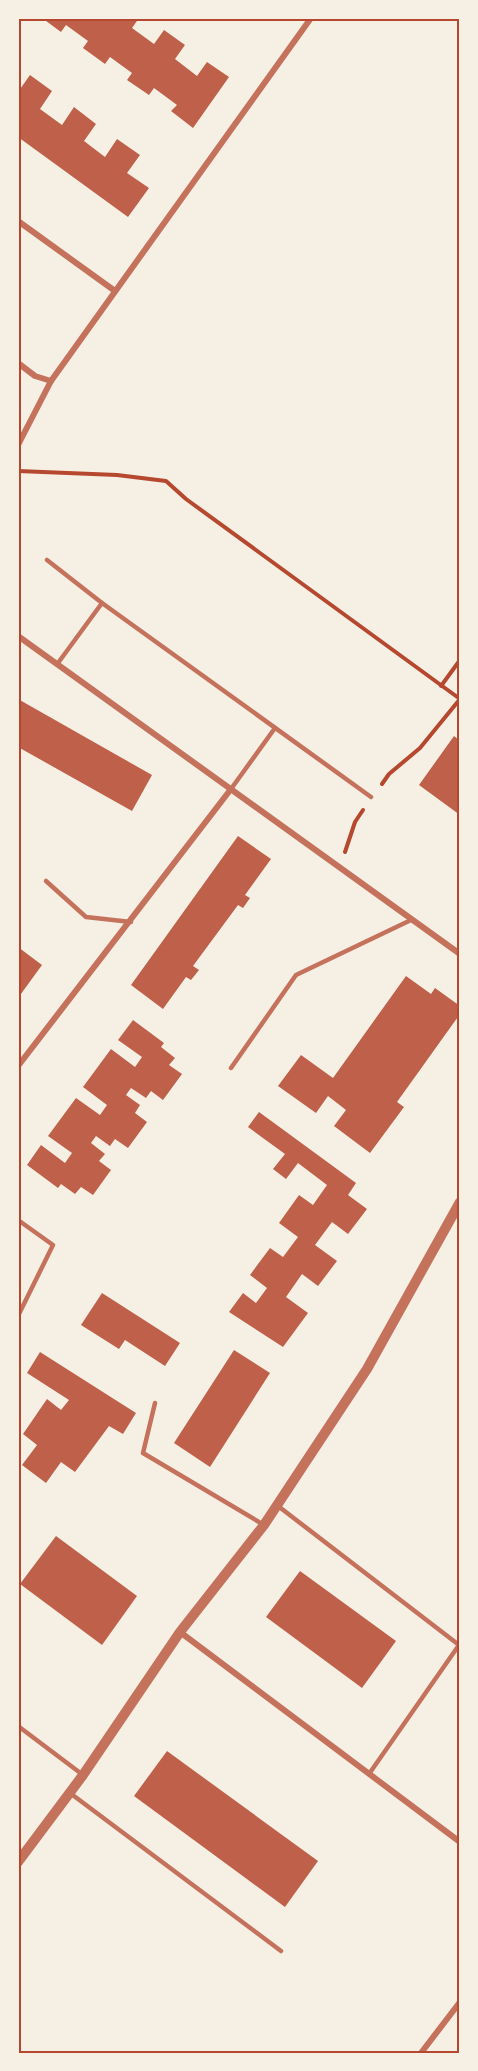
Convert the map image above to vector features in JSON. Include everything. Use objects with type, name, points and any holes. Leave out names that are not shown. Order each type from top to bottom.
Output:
[{"type":"street","points":[[18,445],[51,381],[311,18]]},
{"type":"street","points":[[18,221],[115,291]]},
{"type":"street","points":[[18,363],[35,376],[51,381]]},
{"type":"street","points":[[18,636],[460,954]]},
{"type":"street","points":[[18,1066],[131,922],[231,789]]},
{"type":"street","points":[[18,1862],[83,1775],[180,1632],[278,1506],[367,1369],[460,1202]]},
{"type":"street","points":[[180,1632],[460,1842]]},
{"type":"street","points":[[421,2053],[460,2002]]},
{"type":"lane","points":[[47,560],[102,603],[371,797]]},
{"type":"lane","points":[[58,663],[102,603]]},
{"type":"lane","points":[[231,789],[275,728]]},
{"type":"lane","points":[[46,881],[86,917],[131,922]]},
{"type":"lane","points":[[231,1068],[296,975],[411,920]]},
{"type":"lane","points":[[18,1220],[52,1245],[18,1316]]},
{"type":"lane","points":[[155,1403],[143,1453],[264,1526]]},
{"type":"lane","points":[[278,1506],[459,1645],[369,1774]]},
{"type":"lane","points":[[18,1726],[83,1775]]},
{"type":"lane","points":[[70,1793],[281,1952]]},
{"type":"path","points":[[18,471],[117,475],[166,481],[186,500],[460,699],[420,748],[389,774],[371,797],[355,822],[340,868]]},
{"type":"path","points":[[441,686],[460,660]]},
{"type":"building","points":[[42,18],[139,18],[132,28],[154,44],[164,30],[185,45],[175,59],[197,76],[207,62],[229,77],[193,128],[171,111],[177,105],[154,88],[149,95],[127,80],[132,73],[110,57],[105,64],[83,48],[88,41],[66,25],[61,32]]},
{"type":"building","points":[[30,75],[52,91],[40,109],[62,125],[74,107],[96,124],[84,141],[105,157],[117,139],[140,155],[127,173],[149,188],[128,217],[18,137],[18,92]]},
{"type":"building","points":[[18,699],[152,775],[132,811],[18,747]]},
{"type":"building","points":[[454,736],[460,741],[460,815],[419,785]]},
{"type":"building","points":[[238,836],[271,859],[245,895],[250,898],[243,908],[238,905],[193,966],[199,970],[191,980],[186,977],[163,1009],[131,985]]},
{"type":"building","points":[[18,947],[42,965],[18,998]]},
{"type":"building","points":[[406,976],[431,994],[435,988],[460,1006],[460,1014],[397,1102],[404,1107],[370,1153],[334,1126],[346,1110],[328,1096],[316,1113],[278,1086],[301,1055],[333,1078]]},
{"type":"building","points":[[133,1020],[164,1043],[161,1047],[175,1058],[169,1065],[182,1074],[163,1100],[151,1091],[146,1098],[131,1088],[126,1095],[140,1105],[135,1113],[147,1122],[128,1148],[115,1139],[110,1146],[96,1136],[91,1143],[105,1154],[99,1161],[111,1170],[93,1195],[81,1187],[75,1194],[61,1184],[58,1188],[27,1165],[41,1145],[65,1163],[72,1153],[48,1136],[76,1098],[100,1115],[107,1105],[83,1087],[111,1049],[135,1067],[142,1057],[118,1040]]},
{"type":"building","points":[[259,1112],[356,1183],[348,1195],[367,1209],[348,1234],[332,1222],[315,1245],[337,1261],[318,1286],[302,1274],[286,1297],[308,1313],[283,1347],[229,1312],[243,1293],[256,1303],[267,1288],[250,1275],[270,1248],[283,1257],[298,1237],[279,1223],[299,1195],[313,1205],[327,1185],[298,1163],[286,1179],[273,1169],[285,1154],[248,1127]]},
{"type":"building","points":[[102,1293],[180,1343],[165,1366],[125,1340],[119,1349],[81,1325]]},
{"type":"building","points":[[234,1350],[270,1373],[210,1467],[174,1443]]},
{"type":"building","points":[[40,1352],[136,1413],[123,1434],[109,1426],[75,1472],[61,1462],[46,1483],[22,1465],[37,1445],[23,1434],[47,1399],[61,1410],[69,1400],[27,1373]]},
{"type":"building","points":[[56,1536],[137,1596],[102,1645],[20,1584]]},
{"type":"building","points":[[300,1571],[396,1641],[362,1688],[266,1617]]},
{"type":"building","points":[[167,1751],[318,1861],[285,1907],[134,1796]]}]
